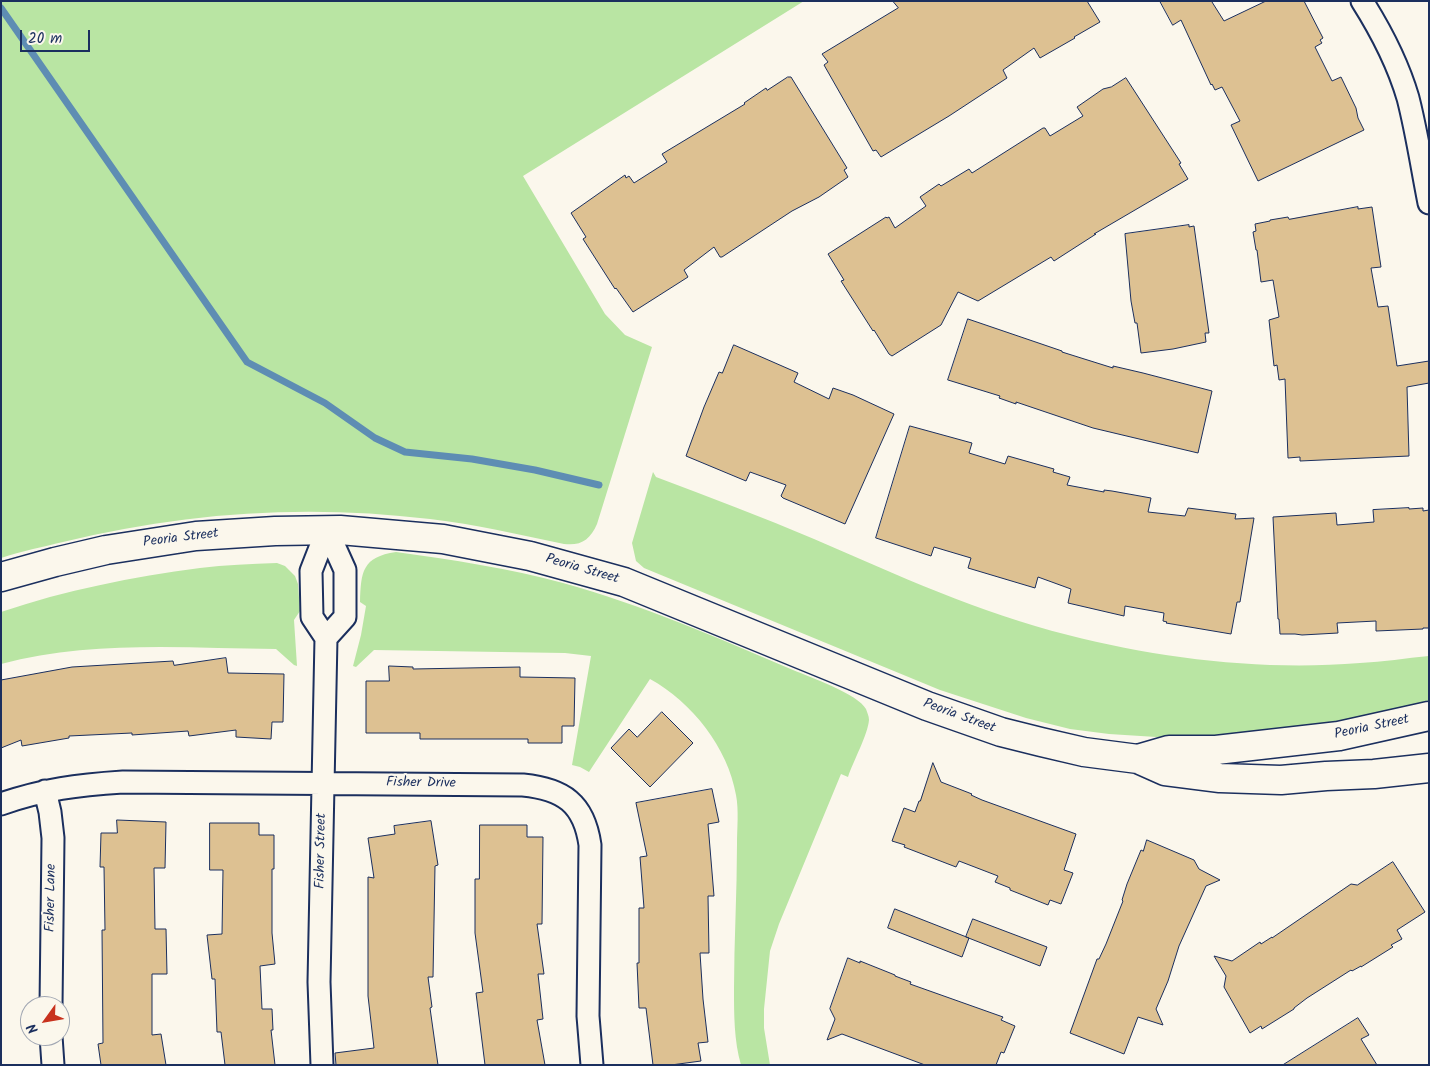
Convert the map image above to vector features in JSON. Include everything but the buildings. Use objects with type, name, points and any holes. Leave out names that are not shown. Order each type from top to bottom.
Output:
[{"type":"main road","name":"Peoria Street","points":[[1,577],[78,556],[160,540],[222,534],[328,530],[375,532],[451,541],[523,554],[580,568],[656,594],[956,717],[1001,732],[1084,752],[1138,759],[1165,771],[1192,776],[1244,780],[1280,780],[1374,774],[1429,768]]},
{"type":"main road","name":"Peoria Street","points":[[1138,759],[1169,750],[1216,750],[1339,736],[1429,716]]},
{"type":"street","points":[[1362,1],[1389,49],[1404,86],[1429,203]]},
{"type":"street","points":[[328,530],[345,570],[345,617],[326,638],[312,617],[311,571],[328,530]]},
{"type":"street","name":"Fisher Street","points":[[322,1065],[319,982],[326,638]]},
{"type":"street","name":"Fisher Drive","points":[[1,804],[45,791],[77,785],[123,782],[523,785],[544,788],[561,794],[573,803],[584,818],[590,845],[588,1016],[592,1065]]},
{"type":"street","name":"Fisher Lane","points":[[45,791],[53,838],[51,996]]},
{"type":"street","points":[[52,1046],[53,1065]]},
{"type":"green space","points":[[1,1],[804,1],[523,176],[605,314],[625,335],[652,347],[597,524],[584,541],[575,544],[564,544],[447,521],[384,514],[292,512],[200,518],[154,524],[108,532],[1,558]]},
{"type":"green space","points":[[653,472],[656,477],[775,523],[971,604],[1003,616],[1068,635],[1139,651],[1176,657],[1250,664],[1324,665],[1377,662],[1429,656],[1429,702],[1279,732],[1188,739],[1109,734],[1070,729],[1026,718],[940,690],[644,568],[636,561],[632,543]]},
{"type":"green space","points":[[396,552],[522,573],[622,601],[821,681],[854,698],[866,709],[869,720],[863,740],[848,777],[841,774],[779,924],[770,951],[764,1028],[770,1065],[741,1065],[737,1047],[734,953],[737,801],[732,777],[725,760],[706,728],[680,700],[650,679],[589,772],[572,765],[591,656],[565,653],[374,650],[356,667],[353,666],[366,606],[360,602],[363,574],[370,562],[376,558]]},
{"type":"green space","points":[[277,563],[285,566],[295,576],[298,584],[300,611],[294,620],[297,666],[276,649],[172,647],[103,648],[69,651],[1,664],[1,612],[99,585],[149,576],[209,567]]},
{"type":"waterway","points":[[1,8],[247,362],[325,403],[375,438],[405,452],[472,459],[535,470],[599,485]]}]
